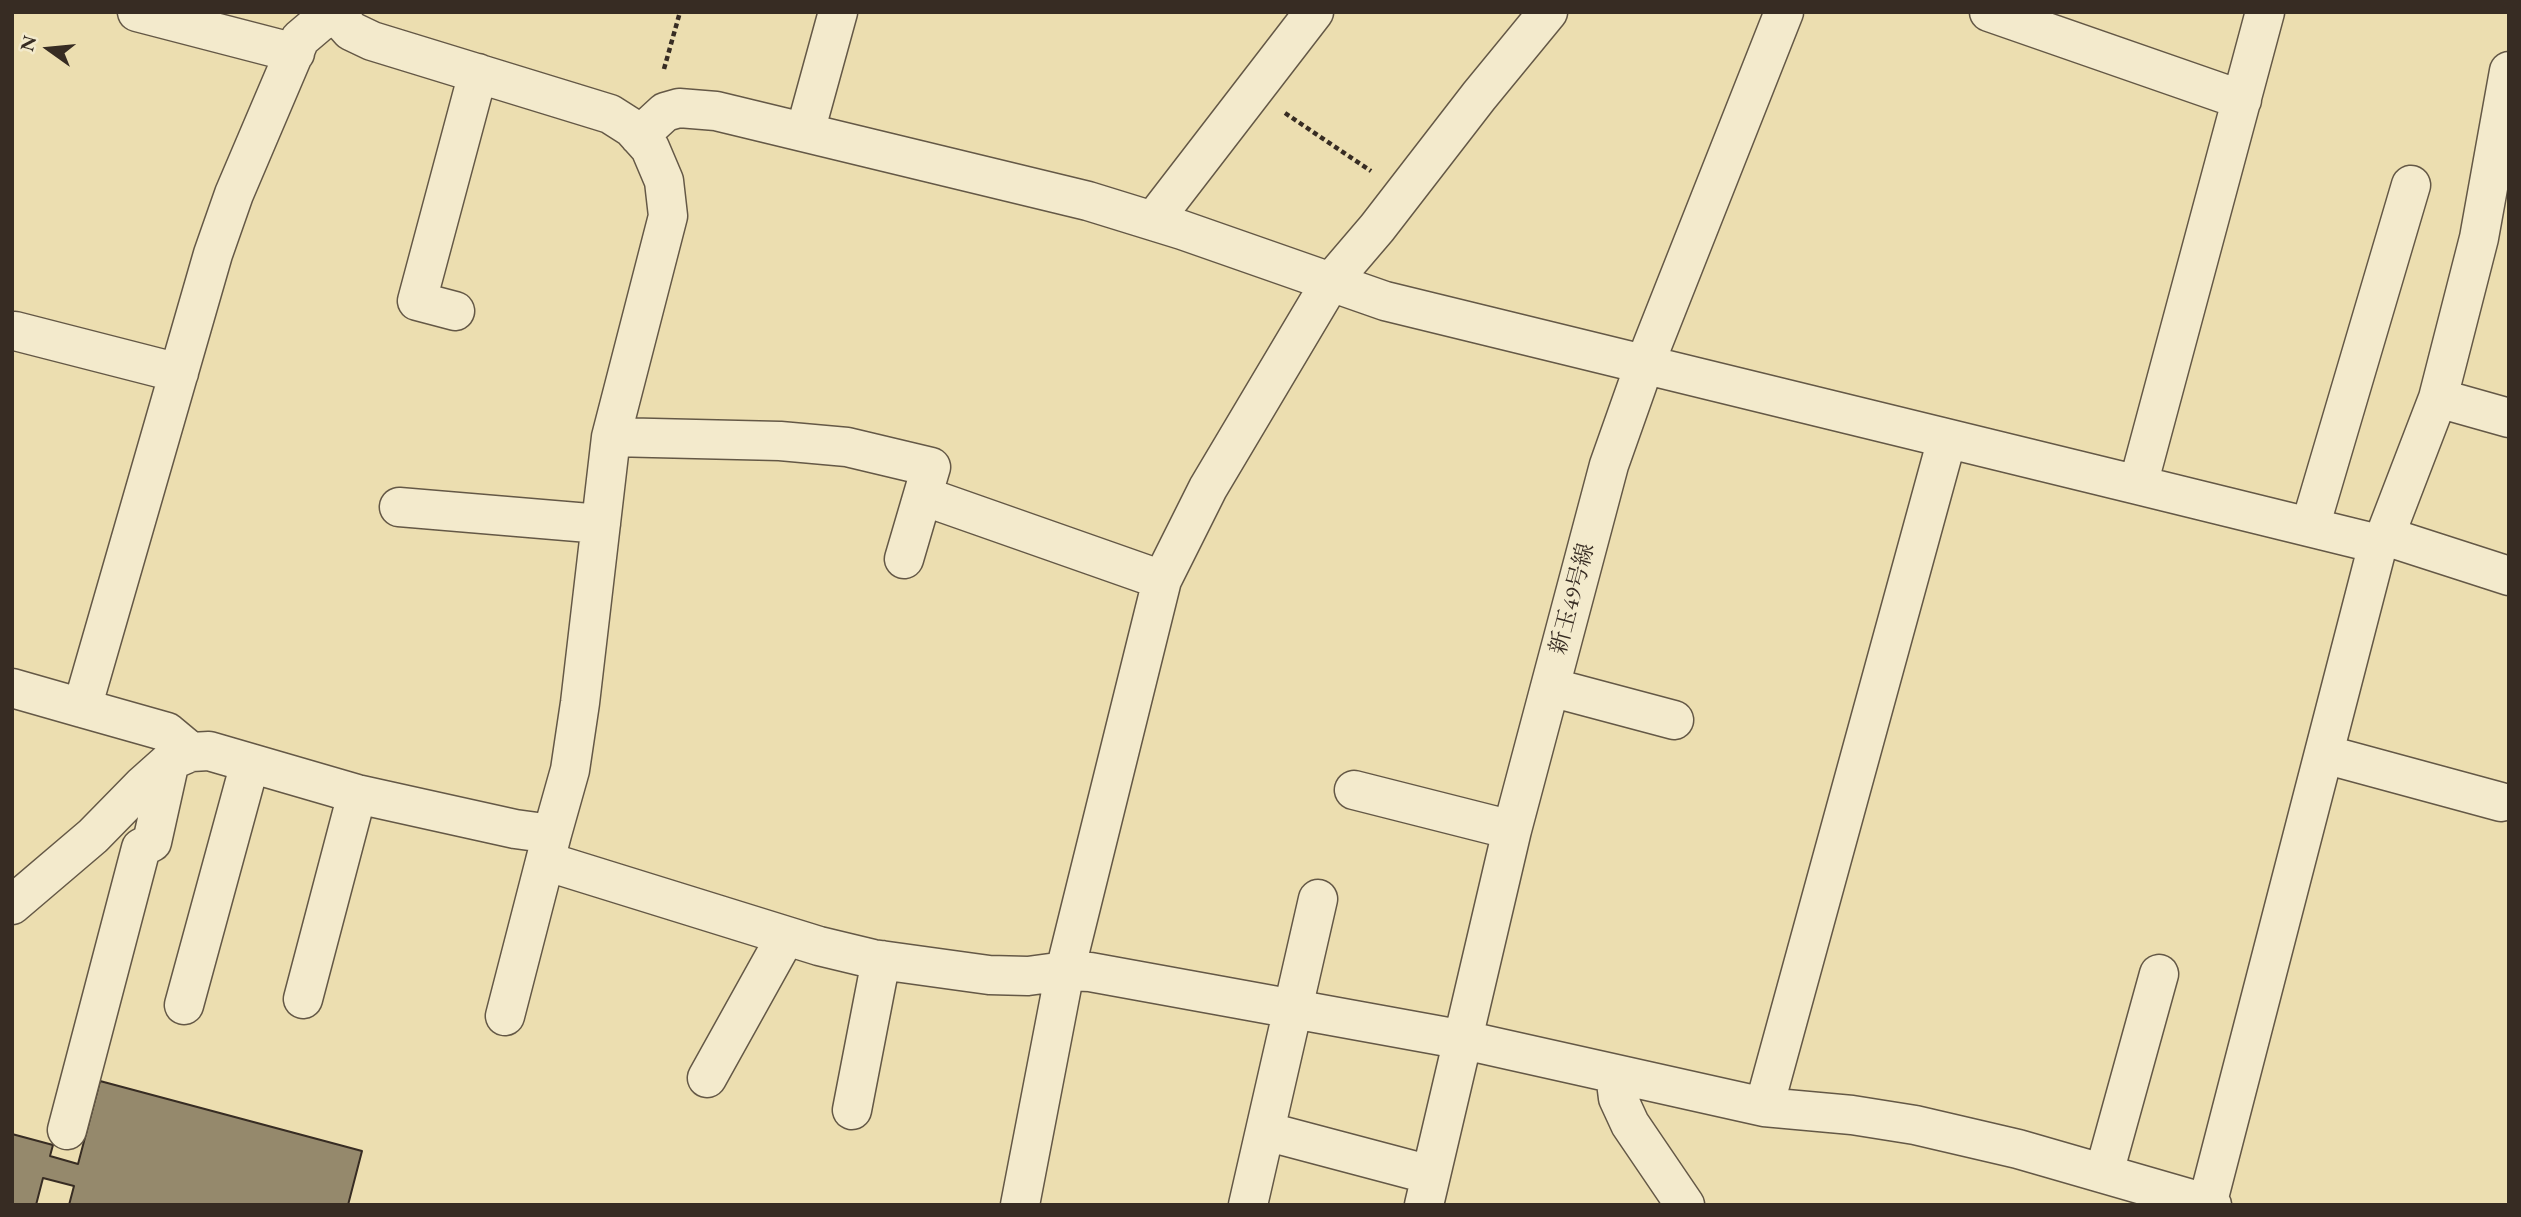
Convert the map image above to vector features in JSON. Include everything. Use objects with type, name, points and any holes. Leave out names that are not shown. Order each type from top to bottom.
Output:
[{"type":"street","points":[[137,12],[295,52]]},
{"type":"street","points":[[805,132],[838,12]]},
{"type":"street","points":[[1153,221],[1314,12]]},
{"type":"street","points":[[1020,1205],[1065,971],[1162,580],[1208,488],[1330,283],[1548,12]]},
{"type":"street","name":"新玉49号線","points":[[1427,1190],[1513,830],[1606,478],[1643,366],[1784,12]]},
{"type":"street","points":[[1989,12],[2242,100]]},
{"type":"street","points":[[2138,485],[2266,12]]},
{"type":"street","points":[[82,708],[213,254],[234,194],[300,39],[335,13],[351,31],[372,41],[610,114],[632,128],[652,124],[679,108],[716,111],[805,132],[1088,201],[1385,301],[2310,527],[2381,540],[2509,576]]},
{"type":"street","points":[[12,905],[93,836],[142,786],[181,757],[209,751],[357,794],[515,829],[548,848],[786,936],[881,960],[989,975],[1028,976],[1065,971],[1090,972],[1464,1040],[1764,1107],[1852,1115],[1915,1125],[2018,1149],[2209,1204],[2381,540],[2438,398],[2479,238],[2509,71]]},
{"type":"street","points":[[456,311],[418,301],[478,73]]},
{"type":"street","points":[[505,1016],[570,770],[611,437],[668,216],[664,181],[650,148],[652,124]]},
{"type":"street","points":[[2310,527],[2411,185]]},
{"type":"street","points":[[15,331],[179,373]]},
{"type":"street","points":[[2438,398],[2509,418]]},
{"type":"street","points":[[611,437],[780,441],[847,447],[932,467],[904,559]]},
{"type":"street","points":[[1764,1107],[1947,439]]},
{"type":"street","points":[[923,496],[1162,580]]},
{"type":"street","points":[[399,507],[601,524]]},
{"type":"street","points":[[1550,687],[1674,720]]},
{"type":"street","points":[[12,688],[166,732],[181,757],[152,842],[141,848],[67,1130]]},
{"type":"street","points":[[2324,754],[2501,802]]},
{"type":"street","points":[[184,1005],[250,763]]},
{"type":"street","points":[[1354,790],[1513,830]]},
{"type":"street","points":[[303,999],[357,794]]},
{"type":"street","points":[[1248,1205],[1318,899]]},
{"type":"street","points":[[707,1078],[786,936]]},
{"type":"street","points":[[852,1110],[881,960]]},
{"type":"street","points":[[2104,1173],[2159,974]]},
{"type":"street","points":[[1615,1074],[1618,1098],[1630,1124],[1685,1205]]},
{"type":"street","points":[[1265,1131],[1427,1190]]},
{"type":"path","points":[[652,124],[661,79],[680,12]]},
{"type":"path","points":[[1253,92],[1404,192]]},
{"type":"building","points":[[100,1081],[362,1151],[348,1205],[69,1205],[74,1186],[43,1178],[36,1205],[12,1205],[12,1134],[53,1145],[50,1156],[78,1164]]}]
